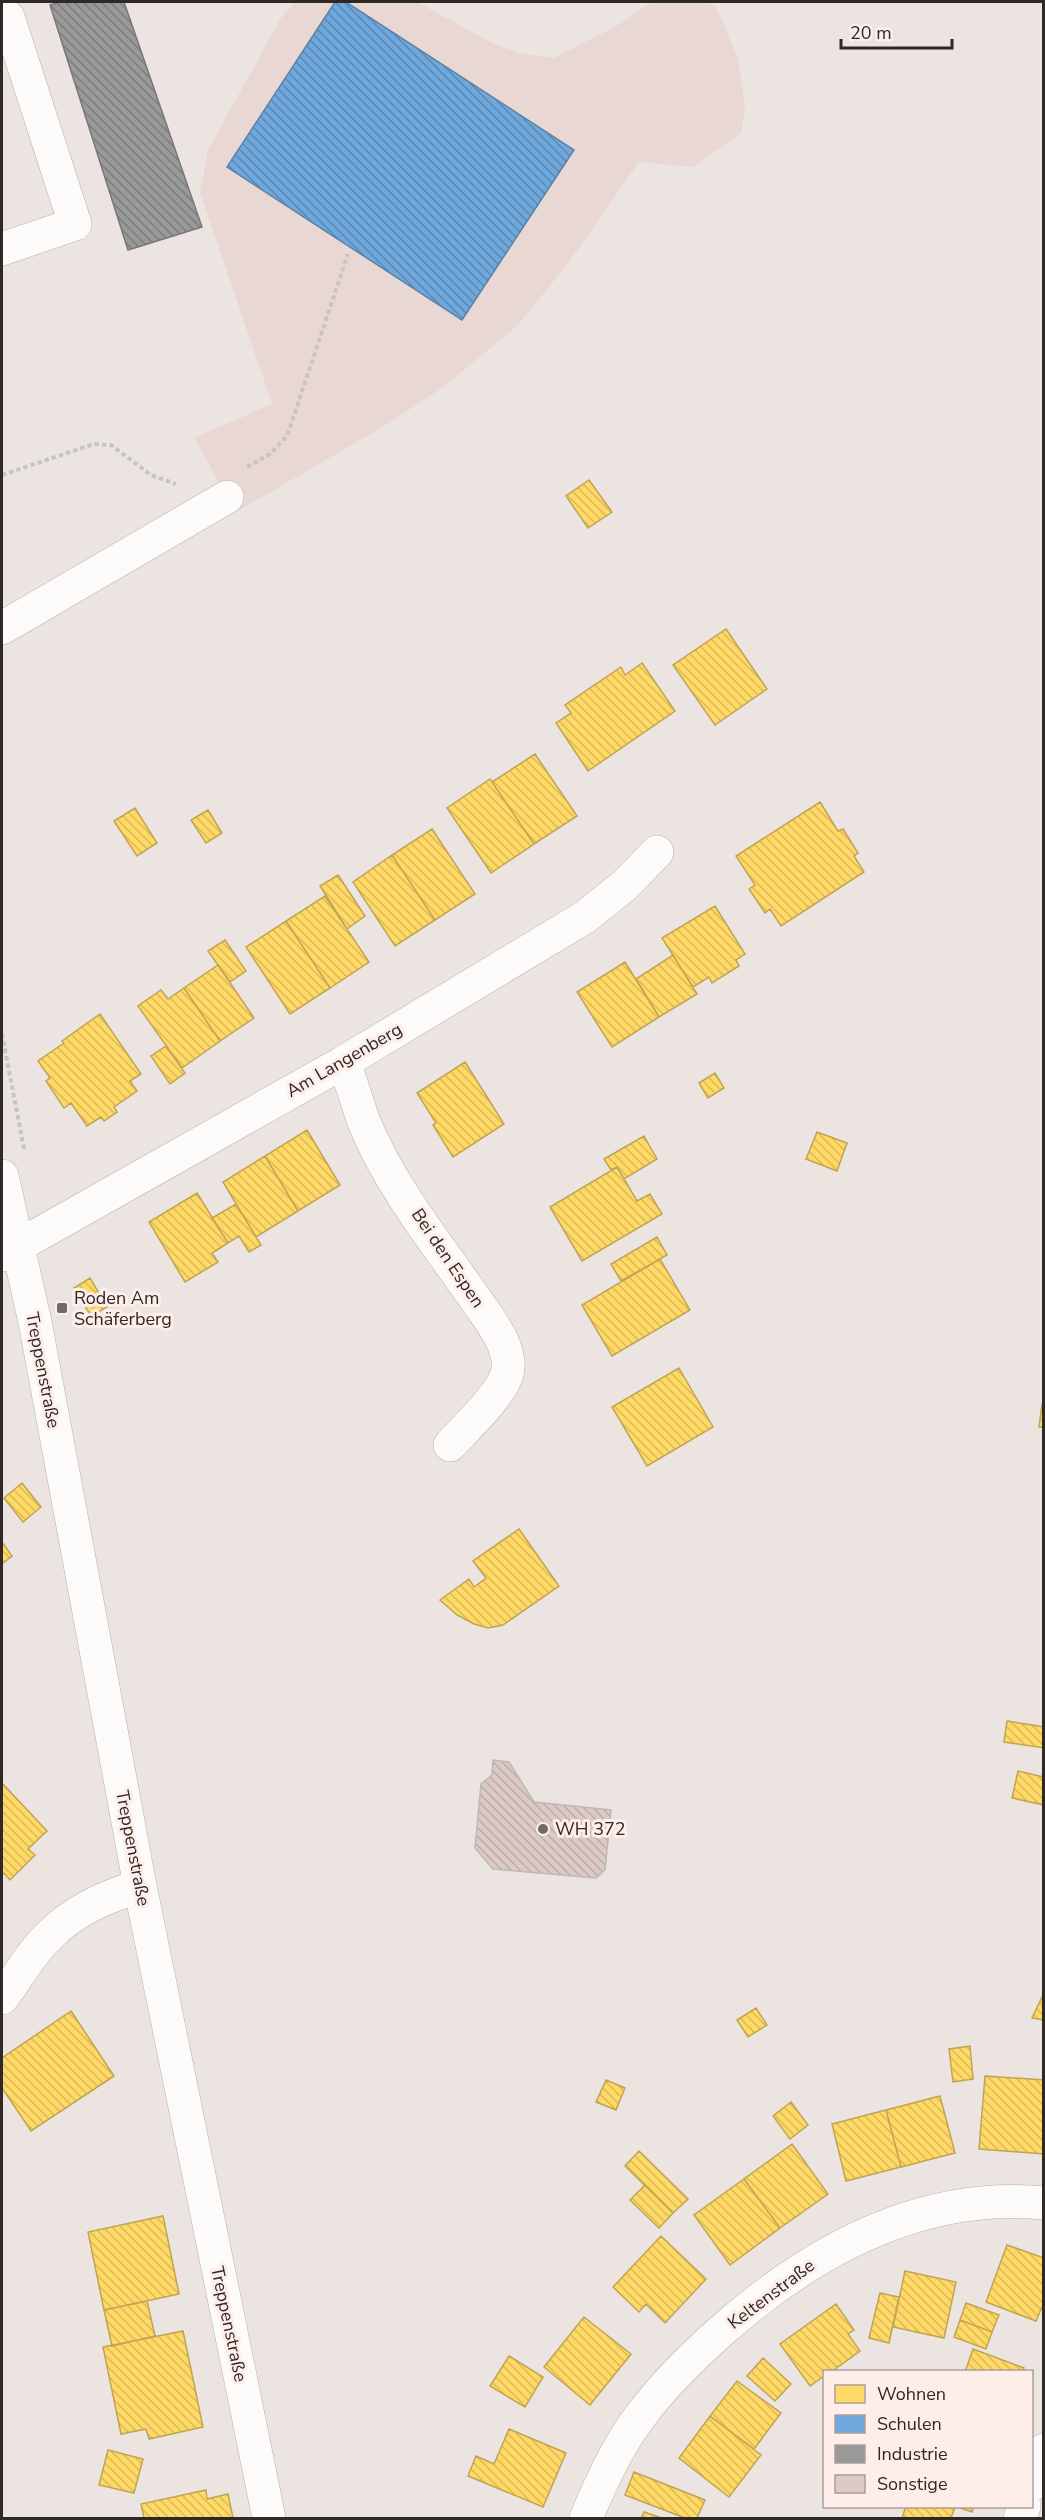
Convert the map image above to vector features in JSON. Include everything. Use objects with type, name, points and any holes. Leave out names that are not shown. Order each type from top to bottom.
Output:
[{"type":"street","points":[[2,19],[8,17],[75,224],[2,249]]},
{"type":"street","points":[[2,628],[233,484]]},
{"type":"street","name":"Am Langenberg","points":[[9,1250],[344,1062],[585,917],[625,885],[657,852]]},
{"type":"street","name":"Bei den Espen","points":[[344,1062],[365,1123],[387,1168],[490,1321],[506,1352],[507,1374],[488,1404],[450,1445]]},
{"type":"street","name":"Treppenstraße","points":[[2,1176],[9,1250],[35,1322],[140,1886],[269,2518]]},
{"type":"street","points":[[2,1998],[46,1938],[67,1919],[104,1898],[140,1886]]},
{"type":"street","name":"Keltenstraße","points":[[586,2518],[598,2490],[638,2418],[689,2359],[750,2306],[812,2261],[878,2228],[942,2209],[1009,2200],[1044,2203]]},
{"type":"street","points":[[1033,2482],[1044,2450]]},
{"type":"path","points":[[233,484],[270,454],[287,436],[348,254]]},
{"type":"path","points":[[2,475],[94,444],[111,445],[151,475],[181,485]]},
{"type":"shaded area","points":[[295,2],[417,2],[496,45],[524,54],[554,58],[622,23],[651,2],[710,2],[717,9],[738,59],[745,107],[741,133],[693,167],[639,162],[566,266],[516,327],[442,388],[378,430],[236,512],[194,438],[272,404],[200,192],[208,150],[281,18]]},
{"type":"building: Wohnen","points":[[589,480],[612,512],[588,528],[566,496]]},
{"type":"building: Wohnen","points":[[726,629],[767,689],[715,725],[673,665]]},
{"type":"building: Wohnen","points":[[642,663],[675,711],[588,771],[556,723],[571,713],[565,705],[621,667],[625,675]]},
{"type":"building: Wohnen","points":[[535,754],[577,816],[534,844],[492,782]]},
{"type":"building: Wohnen","points":[[490,779],[534,844],[491,873],[447,808]]},
{"type":"building: Wohnen","points":[[820,802],[838,831],[843,829],[858,853],[854,856],[864,872],[781,926],[770,909],[765,913],[749,889],[755,885],[736,856]]},
{"type":"building: Wohnen","points":[[135,808],[157,843],[137,856],[114,821]]},
{"type":"building: Wohnen","points":[[208,810],[222,833],[206,843],[191,820]]},
{"type":"building: Wohnen","points":[[432,829],[475,894],[435,920],[392,855]]},
{"type":"building: Wohnen","points":[[392,855],[435,920],[395,946],[353,882]]},
{"type":"building: Wohnen","points":[[338,875],[365,916],[347,929],[320,886]]},
{"type":"building: Wohnen","points":[[325,896],[369,962],[330,988],[286,921]]},
{"type":"building: Wohnen","points":[[715,906],[745,954],[736,960],[739,966],[712,983],[709,977],[693,987],[662,938]]},
{"type":"building: Wohnen","points":[[286,921],[330,988],[290,1014],[246,947]]},
{"type":"building: Wohnen","points":[[225,940],[246,971],[230,982],[208,951]]},
{"type":"building: Wohnen","points":[[673,955],[697,994],[659,1017],[636,979]]},
{"type":"building: Wohnen","points":[[625,962],[659,1017],[612,1047],[577,992]]},
{"type":"building: Wohnen","points":[[218,965],[254,1018],[220,1041],[184,988]]},
{"type":"building: Wohnen","points":[[184,988],[220,1041],[182,1068],[138,1006],[161,990],[168,999]]},
{"type":"building: Wohnen","points":[[100,1014],[141,1074],[130,1081],[137,1091],[114,1107],[117,1112],[104,1121],[101,1117],[87,1126],[71,1103],[64,1108],[46,1081],[50,1078],[38,1061]]},
{"type":"building: Wohnen","points":[[166,1046],[185,1073],[170,1084],[151,1056]]},
{"type":"building: Wohnen","points":[[465,1062],[504,1124],[453,1157],[433,1125],[436,1123],[417,1093]]},
{"type":"building: Wohnen","points":[[715,1073],[724,1088],[708,1098],[699,1083]]},
{"type":"building: Wohnen","points":[[307,1130],[340,1185],[298,1211],[265,1156]]},
{"type":"building: Wohnen","points":[[817,1132],[847,1143],[837,1171],[806,1159]]},
{"type":"building: Wohnen","points":[[644,1136],[657,1159],[624,1179],[617,1167],[611,1170],[604,1159]]},
{"type":"building: Wohnen","points":[[265,1156],[298,1211],[256,1237],[223,1182]]},
{"type":"building: Wohnen","points":[[617,1167],[637,1201],[650,1194],[662,1214],[582,1261],[550,1207]]},
{"type":"building: Wohnen","points":[[197,1193],[228,1243],[212,1253],[218,1262],[185,1282],[149,1222]]},
{"type":"building: Wohnen","points":[[236,1204],[261,1245],[249,1252],[239,1236],[228,1243],[212,1218]]},
{"type":"building: Wohnen","points":[[657,1237],[667,1255],[621,1281],[611,1264]]},
{"type":"building: Wohnen","points":[[660,1259],[690,1310],[612,1356],[582,1305]]},
{"type":"building: Wohnen","points":[[90,1278],[107,1307],[91,1316],[74,1288]]},
{"type":"building: Wohnen","points":[[679,1368],[713,1427],[647,1466],[612,1407]]},
{"type":"building: Wohnen","points":[[1042,1404],[1044,1404],[1044,1427],[1039,1427]]},
{"type":"building: Wohnen","points":[[22,1483],[41,1507],[23,1522],[4,1498]]},
{"type":"building: Wohnen","points":[[519,1529],[559,1586],[503,1625],[488,1628],[457,1615],[440,1600],[469,1579],[474,1587],[486,1578],[473,1561]]},
{"type":"building: Wohnen","points":[[2,1542],[12,1556],[2,1564]]},
{"type":"building: Wohnen","points":[[1007,1721],[1044,1727],[1044,1748],[1004,1742]]},
{"type":"building: Wohnen","points":[[1018,1771],[1044,1777],[1044,1805],[1012,1798]]},
{"type":"building: Wohnen","points":[[2,1783],[47,1831],[28,1849],[35,1855],[10,1880],[4,1873],[2,1875]]},
{"type":"building: Wohnen","points":[[1044,1993],[1044,2020],[1032,2018]]},
{"type":"building: Wohnen","points":[[756,2008],[767,2025],[748,2037],[737,2020]]},
{"type":"building: Wohnen","points":[[71,2011],[114,2076],[31,2131],[2,2088],[2,2058]]},
{"type":"building: Wohnen","points":[[970,2046],[973,2079],[953,2082],[949,2049]]},
{"type":"building: Wohnen","points":[[985,2076],[1044,2080],[1044,2154],[979,2149]]},
{"type":"building: Wohnen","points":[[606,2080],[625,2088],[616,2110],[596,2102]]},
{"type":"building: Wohnen","points":[[940,2096],[955,2153],[901,2167],[886,2110]]},
{"type":"building: Wohnen","points":[[791,2102],[808,2125],[790,2139],[773,2116]]},
{"type":"building: Wohnen","points":[[886,2110],[901,2167],[846,2181],[832,2124]]},
{"type":"building: Wohnen","points":[[792,2144],[828,2194],[780,2228],[744,2179]]},
{"type":"building: Wohnen","points":[[639,2151],[688,2199],[673,2213],[625,2166]]},
{"type":"building: Wohnen","points":[[744,2179],[780,2228],[730,2265],[694,2215]]},
{"type":"building: Wohnen","points":[[645,2185],[673,2213],[659,2228],[630,2200]]},
{"type":"building: Wohnen","points":[[163,2216],[179,2294],[104,2310],[88,2232]]},
{"type":"building: Wohnen","points":[[661,2236],[706,2279],[665,2323],[646,2304],[639,2312],[613,2287]]},
{"type":"building: Wohnen","points":[[1007,2245],[1044,2258],[1044,2302],[1036,2321],[986,2302]]},
{"type":"building: Wohnen","points":[[905,2271],[956,2282],[944,2338],[893,2327]]},
{"type":"building: Wohnen","points":[[880,2293],[899,2297],[889,2343],[869,2338]]},
{"type":"building: Wohnen","points":[[147,2301],[155,2336],[112,2346],[104,2310]]},
{"type":"building: Wohnen","points":[[966,2303],[999,2315],[992,2332],[960,2320]]},
{"type":"building: Wohnen","points":[[836,2304],[854,2330],[848,2334],[860,2351],[834,2370],[823,2370],[823,2377],[810,2386],[780,2344]]},
{"type":"building: Wohnen","points":[[584,2317],[631,2354],[590,2405],[544,2367]]},
{"type":"building: Wohnen","points":[[960,2320],[992,2332],[986,2349],[954,2337]]},
{"type":"building: Wohnen","points":[[183,2331],[203,2427],[149,2439],[146,2429],[121,2434],[103,2347]]},
{"type":"building: Wohnen","points":[[973,2349],[1024,2368],[1023,2370],[966,2370]]},
{"type":"building: Wohnen","points":[[509,2356],[543,2377],[525,2407],[490,2386]]},
{"type":"building: Wohnen","points":[[763,2358],[791,2384],[775,2401],[747,2376]]},
{"type":"building: Wohnen","points":[[737,2381],[781,2413],[754,2449],[710,2416]]},
{"type":"building: Wohnen","points":[[710,2416],[761,2455],[729,2497],[679,2458]]},
{"type":"building: Wohnen","points":[[509,2429],[566,2453],[543,2507],[468,2476],[476,2456],[494,2464]]},
{"type":"building: Wohnen","points":[[108,2450],[143,2459],[134,2493],[99,2485]]},
{"type":"building: Wohnen","points":[[634,2472],[705,2500],[697,2518],[685,2518],[625,2495]]},
{"type":"building: Wohnen","points":[[206,2490],[207,2499],[228,2494],[233,2518],[144,2518],[141,2504]]},
{"type":"building: Wohnen","points":[[905,2508],[955,2508],[951,2518],[902,2518]]},
{"type":"building: Wohnen","points":[[960,2508],[973,2508],[972,2512]]},
{"type":"building: Wohnen","points":[[644,2512],[662,2518],[641,2518]]},
{"type":"building: Schulen","points":[[335,2],[346,2],[574,150],[462,320],[227,167]]},
{"type":"building: Industrie","points":[[60,2],[124,2],[202,227],[128,250],[50,5]]},
{"type":"building: Sonstige","name":"WH 372","points":[[493,1760],[509,1762],[534,1802],[611,1810],[605,1870],[596,1878],[493,1869],[475,1848],[481,1784],[492,1775]]},
{"type":"place","name":"Roden Am Schäferberg","points":[[62,1308]]},
{"type":"place","name":"WH 372","points":[[543,1829]]}]
